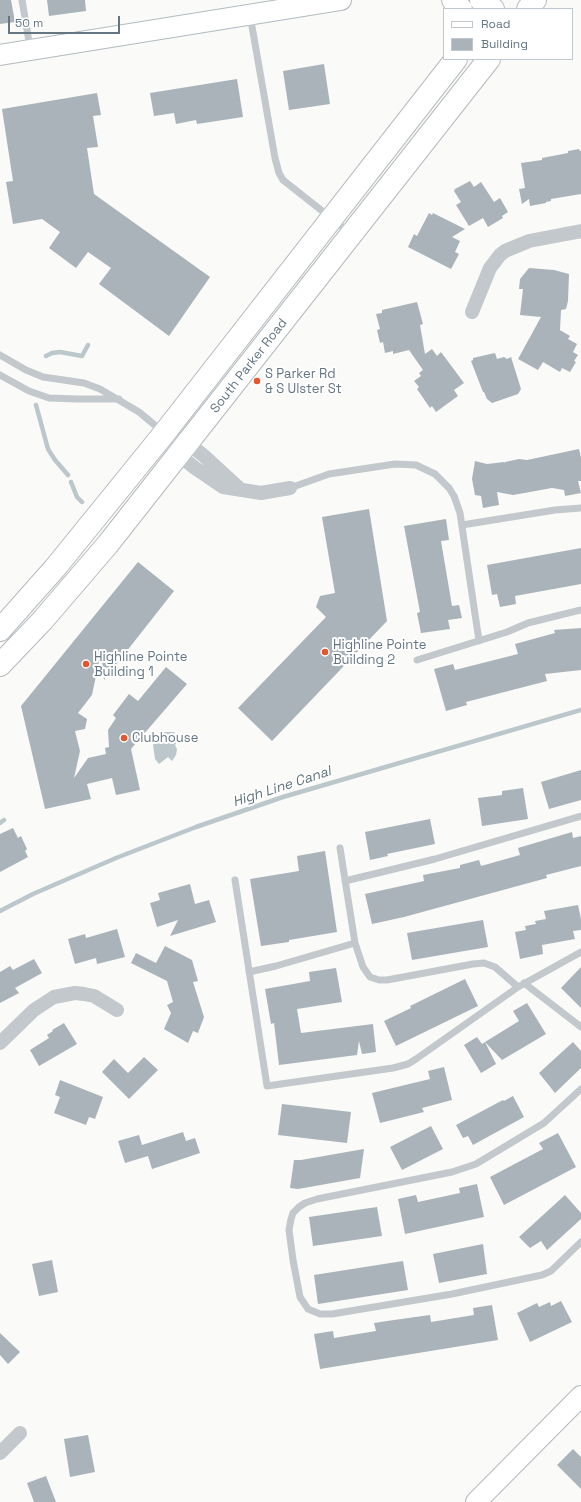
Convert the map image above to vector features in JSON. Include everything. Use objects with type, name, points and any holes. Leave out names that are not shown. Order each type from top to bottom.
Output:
[{"type":"main road","points":[[453,0],[460,8]]},
{"type":"main road","points":[[481,0],[493,8]]},
{"type":"main road","points":[[495,8],[502,0]]},
{"type":"main road","points":[[529,8],[535,0]]},
{"type":"main road","name":"South Parker Road","points":[[0,630],[55,568],[164,434],[455,60]]},
{"type":"main road","name":"South Parker Road","points":[[0,665],[83,575],[488,60]]},
{"type":"street","points":[[0,55],[250,15],[320,2],[341,0]]},
{"type":"street","points":[[472,312],[490,268],[505,251],[529,241],[581,231]]},
{"type":"street","points":[[164,434],[183,449],[194,468],[220,486],[260,493],[290,488]]},
{"type":"street","points":[[0,1043],[34,1010],[54,997],[75,993],[94,996],[117,1010]]},
{"type":"street","points":[[476,1502],[581,1396]]},
{"type":"street","points":[[0,1453],[20,1433]]},
{"type":"lane","points":[[22,0],[31,50]]},
{"type":"lane","points":[[250,15],[278,169],[284,180],[352,234]]},
{"type":"lane","points":[[0,355],[35,374],[48,378],[88,384],[100,389],[139,412],[164,434]]},
{"type":"lane","points":[[0,375],[29,391],[49,398],[118,399]]},
{"type":"lane","points":[[290,488],[329,474],[384,465],[410,464],[420,466],[431,472],[449,488],[457,504],[462,525],[479,641]]},
{"type":"lane","points":[[462,525],[555,510],[581,508]]},
{"type":"lane","points":[[417,660],[507,632],[528,623],[581,610]]},
{"type":"lane","points":[[345,881],[435,859],[581,816]]},
{"type":"lane","points":[[340,848],[355,943],[366,972],[373,979],[387,980],[484,963],[495,967],[581,1027]]},
{"type":"lane","points":[[235,880],[267,1086],[393,1068],[408,1064],[521,985],[581,952]]},
{"type":"lane","points":[[249,972],[276,966],[355,943]]},
{"type":"lane","points":[[581,1089],[544,1123],[476,1164],[452,1172],[317,1199],[305,1203],[294,1213],[289,1230],[300,1297],[308,1309],[320,1314],[332,1314],[452,1294],[542,1276],[549,1273],[581,1242]]},
{"type":"shaded area","points":[[162,732],[174,732],[178,740],[175,745],[177,749],[176,755],[172,761],[168,757],[159,764],[155,759],[153,745],[157,737]]},
{"type":"building","points":[[0,0],[11,0],[15,22],[0,24]]},
{"type":"building","points":[[47,0],[85,0],[86,11],[49,16]]},
{"type":"building","points":[[324,64],[330,104],[289,110],[283,71]]},
{"type":"building","points":[[237,79],[243,117],[197,124],[196,120],[176,124],[174,113],[154,116],[150,93]]},
{"type":"building","points":[[97,93],[101,115],[93,116],[98,147],[87,148],[94,194],[210,277],[169,336],[99,284],[111,268],[88,252],[76,268],[49,248],[60,232],[42,219],[13,224],[6,182],[13,181],[2,109]]},
{"type":"building","points":[[579,149],[581,151],[581,194],[551,199],[551,201],[546,203],[530,206],[529,199],[522,204],[519,189],[525,188],[521,163],[542,160],[542,158],[568,153],[568,151]]},
{"type":"building","points":[[470,181],[474,187],[481,182],[494,202],[500,198],[508,212],[502,216],[503,218],[488,227],[483,218],[469,226],[456,205],[461,202],[454,191]]},
{"type":"building","points":[[429,213],[432,215],[433,213],[465,229],[452,237],[460,241],[455,252],[459,254],[451,269],[408,247],[414,234],[417,236]]},
{"type":"building","points":[[529,268],[554,270],[569,274],[568,301],[566,309],[561,310],[560,330],[570,336],[568,339],[577,344],[573,352],[578,355],[570,372],[562,368],[560,372],[543,362],[538,370],[518,359],[541,317],[520,315],[523,289],[519,289],[520,279]]},
{"type":"building","points":[[417,302],[423,324],[420,325],[425,354],[432,349],[437,356],[441,352],[464,383],[454,390],[458,396],[436,412],[432,406],[430,408],[417,389],[419,387],[414,381],[421,376],[419,373],[423,370],[409,350],[393,354],[393,351],[385,353],[383,342],[380,343],[377,330],[380,329],[376,314],[382,313],[382,310]]},
{"type":"building","points":[[495,353],[497,359],[504,357],[507,359],[511,357],[521,389],[518,394],[492,403],[487,399],[483,392],[471,361],[473,358]]},
{"type":"building","points":[[579,449],[581,458],[581,481],[578,481],[581,493],[565,496],[564,490],[552,488],[513,495],[497,492],[499,505],[483,508],[481,496],[475,495],[472,479],[475,461],[487,464],[505,463],[519,459],[527,460]]},
{"type":"building","name":"Highline Pointe Building 2","points":[[369,509],[387,621],[272,741],[238,708],[326,617],[316,607],[320,596],[335,593],[322,517]]},
{"type":"building","points":[[446,519],[449,540],[441,541],[452,606],[459,605],[462,618],[448,620],[450,629],[421,633],[417,613],[420,612],[404,526]]},
{"type":"building","points":[[581,548],[581,584],[515,596],[516,604],[500,607],[497,594],[492,595],[487,565]]},
{"type":"building","name":"Highline Pointe Building 1","points":[[138,562],[174,591],[104,680],[101,652],[92,695],[78,713],[87,719],[85,729],[75,731],[80,751],[74,778],[88,758],[106,754],[105,748],[109,747],[108,730],[116,718],[113,715],[129,694],[138,701],[166,667],[187,684],[131,749],[140,790],[116,795],[112,778],[87,784],[91,799],[45,809],[21,706]]},
{"type":"building","points":[[581,628],[581,670],[545,674],[547,681],[466,702],[467,705],[446,711],[434,669],[453,664],[455,670],[518,654],[515,644],[555,633],[554,630]]},
{"type":"building","points":[[581,770],[581,800],[549,809],[541,782]]},
{"type":"building","points":[[523,788],[528,819],[482,826],[478,798],[502,795],[502,791]]},
{"type":"building","points":[[430,819],[435,844],[387,854],[388,856],[370,860],[365,832]]},
{"type":"building","points":[[13,828],[18,838],[21,836],[27,849],[25,851],[28,857],[0,872],[0,834]]},
{"type":"building","points":[[572,832],[573,838],[581,836],[581,866],[546,875],[547,878],[404,917],[372,924],[365,894],[424,881],[423,875],[460,868],[460,865],[479,860],[481,866],[520,855],[518,848]]},
{"type":"building","points":[[325,851],[337,932],[261,946],[250,879],[299,871],[297,856]]},
{"type":"building","points":[[190,884],[195,904],[209,900],[216,922],[170,936],[178,920],[157,927],[150,903],[160,900],[158,893]]},
{"type":"building","points":[[578,905],[581,919],[581,930],[573,931],[575,939],[542,945],[543,954],[520,959],[515,932],[526,930],[525,926],[536,924],[535,921],[546,919],[544,911]]},
{"type":"building","points":[[483,920],[488,947],[412,960],[407,933]]},
{"type":"building","points":[[117,929],[125,957],[97,964],[96,958],[75,964],[68,939],[85,934],[86,938]]},
{"type":"building","points":[[165,946],[192,960],[198,981],[193,982],[204,1017],[198,1033],[193,1031],[188,1043],[164,1029],[171,1013],[167,1005],[173,1002],[167,981],[131,963],[136,953],[156,963]]},
{"type":"building","points":[[34,959],[42,973],[15,988],[19,993],[0,1003],[0,972],[10,966],[13,970]]},
{"type":"building","points":[[581,967],[581,1008],[561,988]]},
{"type":"building","points":[[336,968],[342,1002],[297,1009],[301,1033],[373,1024],[376,1052],[362,1054],[359,1041],[357,1055],[279,1065],[274,1023],[271,1024],[265,989],[310,981],[309,972]]},
{"type":"building","points":[[465,979],[478,1006],[396,1046],[384,1021],[411,1008],[410,1006]]},
{"type":"building","points":[[527,1003],[546,1034],[502,1060],[485,1042],[519,1021],[513,1011]]},
{"type":"building","points":[[64,1023],[77,1044],[39,1066],[30,1050],[49,1038],[47,1035],[53,1031],[52,1030]]},
{"type":"building","points":[[477,1037],[482,1044],[485,1042],[496,1064],[481,1073],[464,1045]]},
{"type":"building","points":[[573,1042],[581,1051],[581,1068],[555,1093],[539,1073]]},
{"type":"building","points":[[144,1057],[158,1070],[129,1099],[102,1072],[114,1059],[128,1073]]},
{"type":"building","points":[[444,1067],[452,1100],[422,1108],[424,1112],[380,1123],[372,1093],[430,1079],[428,1071]]},
{"type":"building","points":[[60,1080],[103,1097],[95,1119],[89,1117],[86,1125],[54,1113],[60,1097],[55,1095]]},
{"type":"building","points":[[513,1096],[524,1117],[473,1145],[468,1136],[463,1138],[456,1125]]},
{"type":"building","points":[[282,1104],[351,1112],[347,1143],[278,1135]]},
{"type":"building","points":[[431,1126],[443,1149],[402,1170],[390,1147]]},
{"type":"building","points":[[183,1132],[186,1141],[195,1138],[200,1153],[152,1169],[148,1156],[125,1163],[118,1141],[139,1135],[142,1145]]},
{"type":"building","points":[[558,1133],[576,1167],[504,1205],[490,1177],[543,1149],[539,1143]]},
{"type":"building","points":[[364,1149],[360,1178],[298,1189],[290,1188],[294,1160]]},
{"type":"building","points":[[477,1184],[484,1217],[405,1234],[398,1199],[416,1195],[418,1202],[460,1193],[459,1188]]},
{"type":"building","points":[[565,1195],[581,1213],[581,1219],[547,1250],[541,1241],[530,1248],[519,1237]]},
{"type":"building","points":[[377,1207],[382,1236],[313,1246],[309,1217]]},
{"type":"building","points":[[483,1244],[487,1274],[439,1283],[433,1254]]},
{"type":"building","points":[[52,1260],[58,1292],[39,1296],[32,1264]]},
{"type":"building","points":[[403,1261],[408,1290],[318,1304],[314,1275]]},
{"type":"building","points":[[561,1301],[572,1322],[530,1342],[517,1313],[537,1303],[539,1307],[550,1302],[551,1306]]},
{"type":"building","points":[[492,1305],[498,1340],[320,1369],[314,1334],[333,1331],[334,1338],[376,1331],[374,1323],[430,1315],[431,1322],[474,1315],[473,1308]]},
{"type":"building","points":[[0,1333],[20,1352],[8,1364],[0,1355]]},
{"type":"building","points":[[88,1435],[95,1472],[70,1477],[64,1439]]},
{"type":"building","points":[[573,1449],[581,1457],[581,1489],[557,1465]]},
{"type":"building","points":[[46,1476],[56,1502],[34,1502],[27,1483]]},
{"type":"waterway","points":[[46,356],[52,353],[60,352],[82,356],[88,345]]},
{"type":"waterway","points":[[36,405],[48,449],[68,475]]},
{"type":"waterway","points":[[71,482],[77,497],[82,502]]},
{"type":"waterway","name":"High Line Canal","points":[[0,911],[33,894],[116,858],[196,827],[283,797],[581,710]]},
{"type":"waterway","points":[[0,823],[4,820]]},
{"type":"place","name":"S Parker Rd & S Ulster St","points":[[257,381]]},
{"type":"place","name":"Highline Pointe Building 2","points":[[325,652]]},
{"type":"place","name":"Highline Pointe Building 1","points":[[86,664]]},
{"type":"place","name":"Clubhouse","points":[[124,738]]}]
